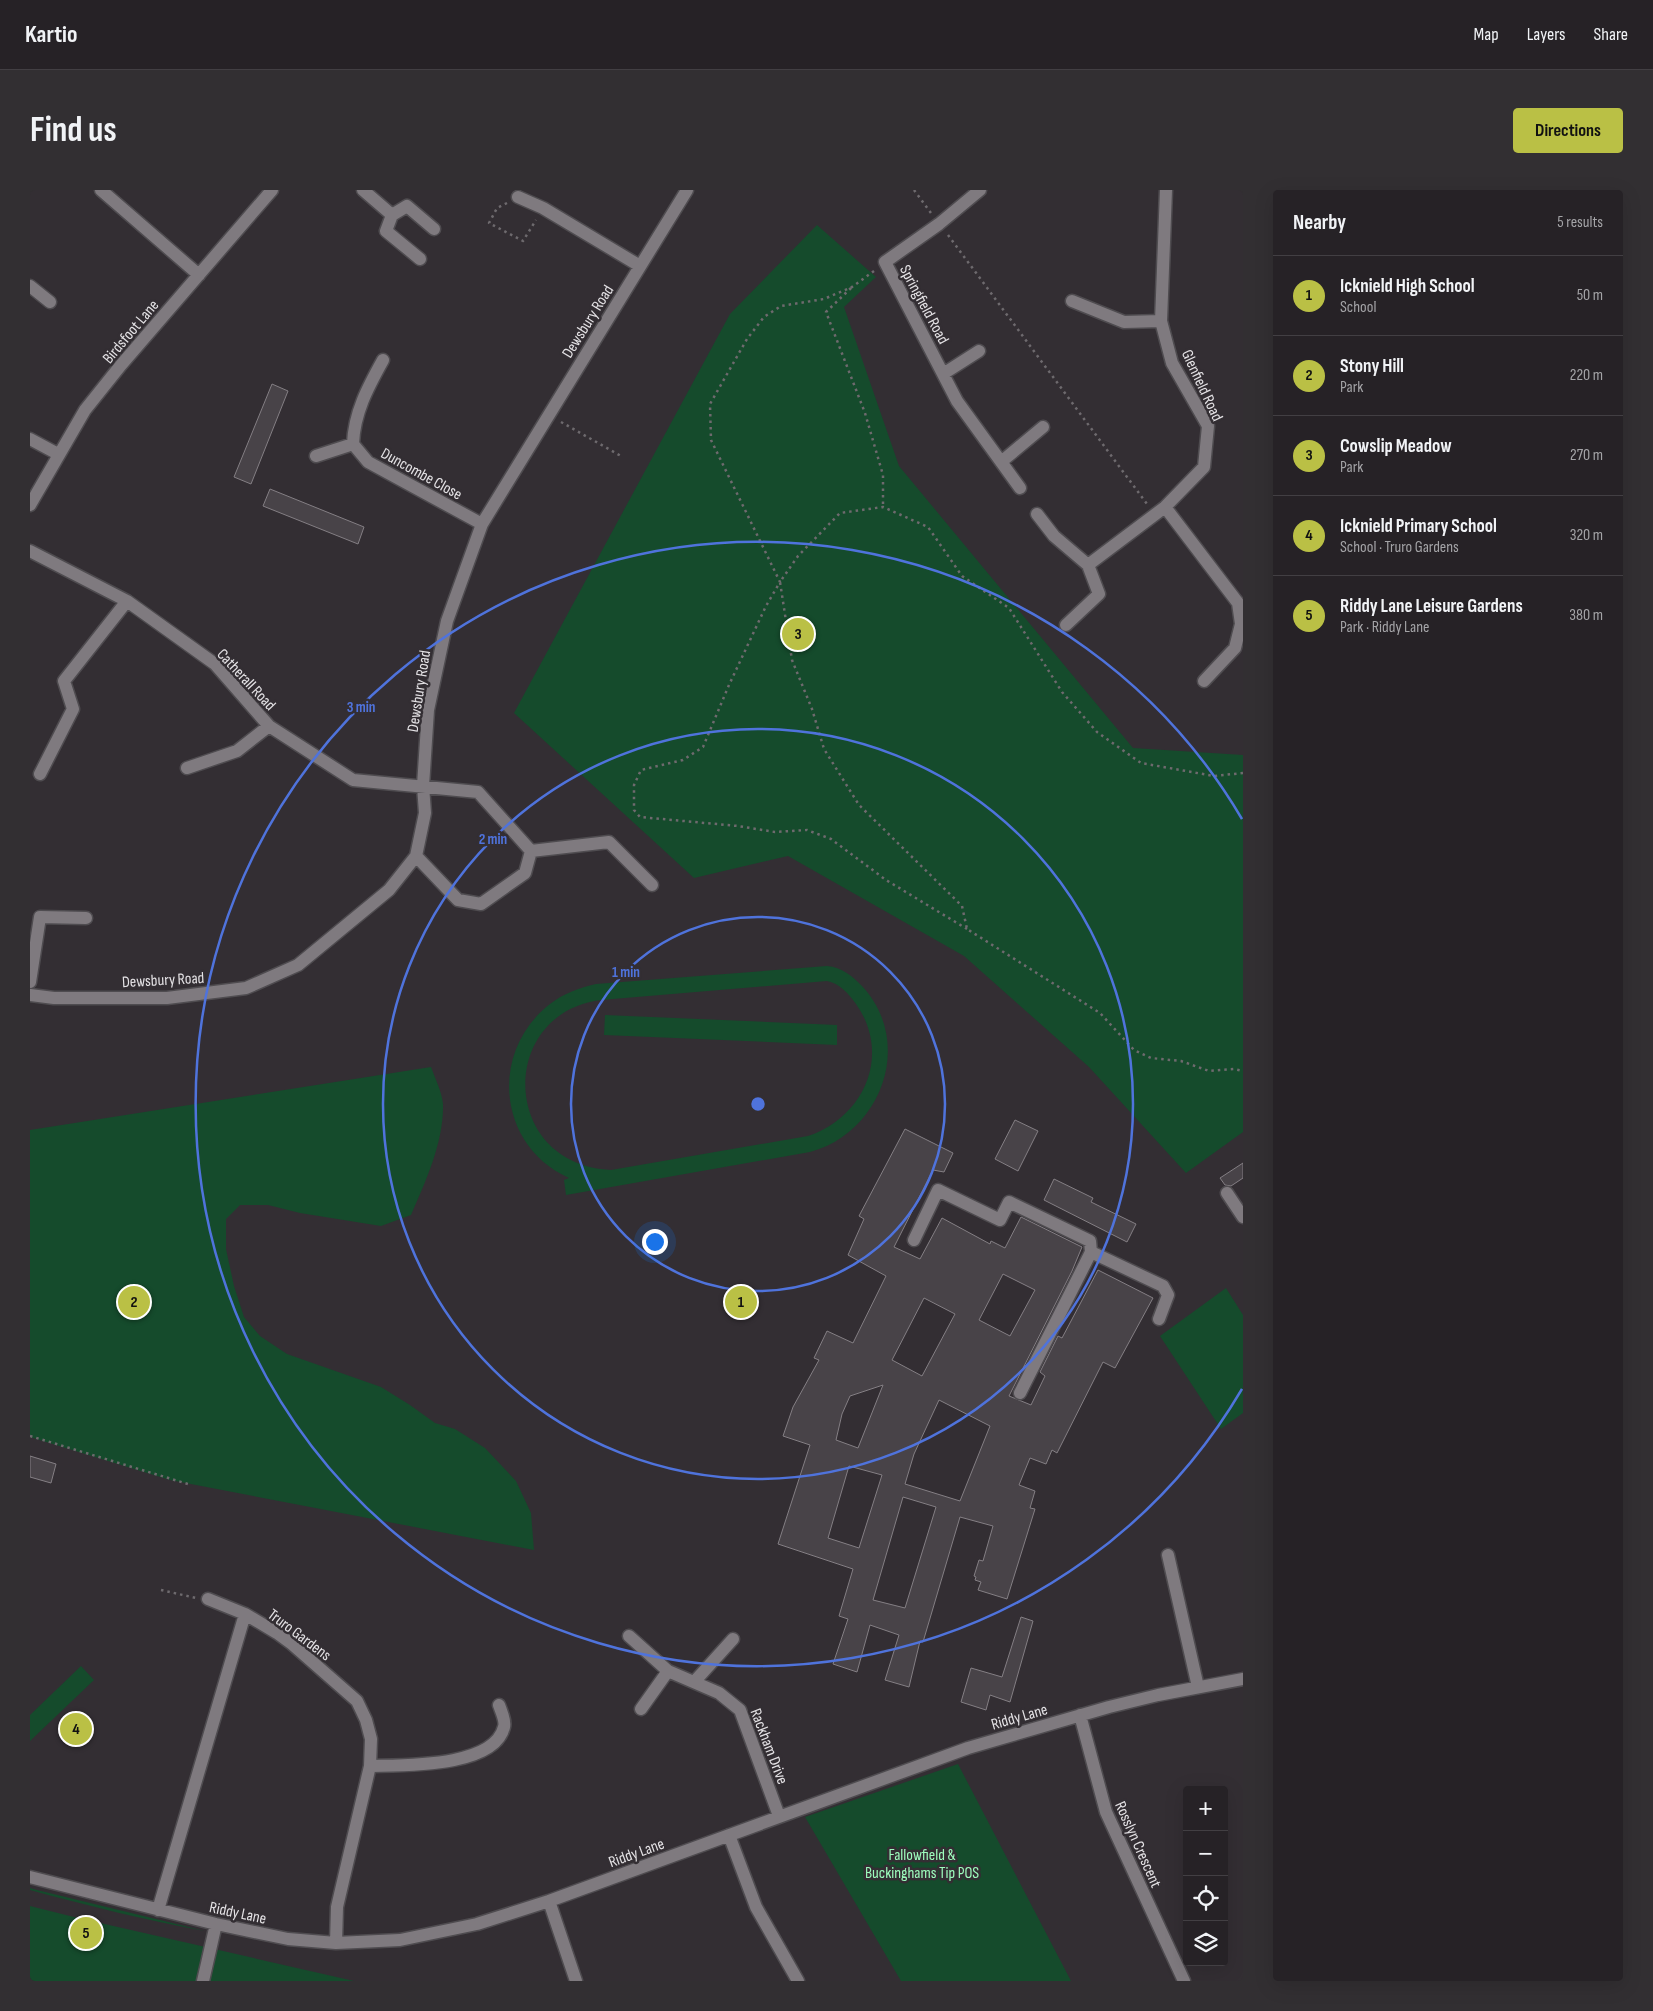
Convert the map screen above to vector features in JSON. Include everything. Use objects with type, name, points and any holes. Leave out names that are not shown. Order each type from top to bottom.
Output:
[{"type":"street","points":[[101,190],[199,275]]},
{"type":"street","name":"Birdsfoot Lane","points":[[30,506],[58,454],[85,410],[272,190]]},
{"type":"street","points":[[363,190],[392,215]]},
{"type":"street","name":"Dewsbury Road","points":[[30,995],[54,998],[167,998],[246,988],[298,965],[389,890],[416,856],[425,813],[424,786],[428,710],[447,621],[482,524],[687,190]]},
{"type":"street","name":"Springfield Road","points":[[980,190],[939,224],[885,262],[957,400],[1020,488]]},
{"type":"street","name":"Glenfield Road","points":[[1088,565],[1165,507],[1204,468],[1208,426],[1172,363],[1161,321],[1166,190]]},
{"type":"street","points":[[518,197],[543,208],[640,266]]},
{"type":"street","points":[[420,259],[386,231],[392,215],[407,206],[434,229]]},
{"type":"street","points":[[30,286],[50,302]]},
{"type":"street","points":[[1072,301],[1124,322],[1161,321]]},
{"type":"street","points":[[943,374],[979,351]]},
{"type":"street","points":[[316,456],[353,444],[354,427],[363,396],[382,360]]},
{"type":"street","points":[[1001,462],[1043,427]]},
{"type":"street","points":[[30,439],[58,454]]},
{"type":"street","name":"Duncombe Close","points":[[353,444],[368,462],[482,524]]},
{"type":"street","points":[[1165,507],[1238,603],[1241,624],[1235,648],[1204,681]]},
{"type":"street","points":[[1037,514],[1054,536],[1088,565],[1099,594],[1066,625]]},
{"type":"street","name":"Catherall Road","points":[[30,551],[127,601],[215,664],[269,726],[353,780],[478,792],[531,851]]},
{"type":"street","points":[[40,774],[73,709],[64,681],[127,601]]},
{"type":"street","points":[[187,768],[237,752],[269,726]]},
{"type":"street","points":[[416,856],[458,900],[481,904],[525,873],[531,851],[609,842],[652,885]]},
{"type":"street","points":[[30,982],[40,917],[86,918]]},
{"type":"street","points":[[914,1240],[938,1190],[1000,1220],[1008,1202],[1090,1241],[1091,1252],[1020,1393]]},
{"type":"street","points":[[1227,1193],[1243,1217]]},
{"type":"street","points":[[1091,1252],[1163,1286],[1168,1295],[1159,1319]]},
{"type":"street","points":[[1168,1555],[1198,1687]]},
{"type":"street","points":[[208,1599],[245,1614]]},
{"type":"street","name":"Truro Gardens","points":[[158,1910],[245,1614],[292,1644],[357,1701],[366,1720],[371,1739],[370,1766],[337,1908],[336,1943]]},
{"type":"street","name":"Rackham Drive","points":[[629,1636],[668,1671],[719,1692],[740,1710],[779,1816]]},
{"type":"street","points":[[695,1681],[733,1639]]},
{"type":"street","points":[[641,1710],[668,1671]]},
{"type":"street","name":"Riddy Lane","points":[[30,1877],[216,1924],[288,1939],[336,1943],[400,1940],[477,1924],[549,1902],[729,1834],[968,1748],[1158,1695],[1243,1679]]},
{"type":"street","points":[[370,1766],[439,1763],[466,1757],[490,1746],[500,1738],[505,1725],[499,1705]]},
{"type":"street","name":"Rosslyn Crescent","points":[[1080,1716],[1106,1812],[1184,1981]]},
{"type":"street","points":[[729,1834],[756,1907],[798,1981]]},
{"type":"street","points":[[549,1902],[576,1981]]},
{"type":"street","points":[[203,1981],[216,1924]]},
{"type":"path","points":[[914,190],[1147,505],[1165,507]]},
{"type":"path","points":[[518,197],[497,208],[489,223],[523,241],[543,208]]},
{"type":"path","points":[[883,507],[883,475],[866,413],[826,312],[852,287],[885,262]]},
{"type":"path","points":[[852,287],[824,299],[781,306],[764,317],[748,339],[710,404],[711,440],[780,582],[792,660],[812,709],[824,749],[859,805],[962,906],[967,929]]},
{"type":"path","points":[[548,415],[621,456]]},
{"type":"path","points":[[1243,773],[1214,776],[1141,763],[1097,732],[1062,692],[1009,608],[962,576],[928,527],[883,507],[840,513],[798,556],[766,606],[729,684],[703,747],[683,760],[641,770],[634,785],[634,810],[640,817],[738,826],[775,832],[807,830],[831,839],[886,880],[1100,1013],[1134,1050],[1151,1058],[1181,1062],[1210,1071],[1243,1071]]},
{"type":"path","points":[[30,1436],[188,1484]]},
{"type":"path","points":[[161,1590],[193,1598],[208,1599]]},
{"type":"green space","points":[[817,225],[876,277],[844,307],[899,466],[1133,748],[1243,755],[1243,1132],[1186,1173],[1089,1067],[964,956],[788,856],[694,878],[514,713],[730,314]]},
{"type":"green space","points":[[827,966],[837,968],[862,986],[878,1009],[886,1033],[888,1059],[882,1083],[872,1106],[856,1126],[835,1142],[810,1152],[566,1195],[564,1180],[569,1178],[545,1163],[527,1144],[515,1121],[510,1097],[510,1071],[517,1047],[530,1024],[550,1004],[561,997],[578,989],[596,984]],"holes":[[[831,982],[840,987],[856,1004],[867,1024],[872,1043],[871,1063],[866,1082],[857,1099],[844,1115],[828,1127],[808,1136],[611,1170],[574,1162],[548,1143],[532,1117],[525,1088],[529,1058],[543,1031],[567,1011],[601,1000]]]},
{"type":"green space","points":[[605,1015],[837,1025],[837,1045],[604,1035]]},
{"type":"green space","points":[[431,1067],[440,1090],[443,1118],[433,1161],[411,1215],[381,1226],[300,1213],[268,1205],[240,1205],[226,1219],[226,1249],[234,1286],[244,1317],[260,1336],[287,1354],[381,1387],[435,1423],[455,1429],[485,1448],[516,1481],[531,1513],[534,1550],[170,1480],[30,1437],[30,1130]]},
{"type":"green space","points":[[1226,1288],[1243,1315],[1243,1413],[1221,1429],[1160,1336]]},
{"type":"green space","points":[[81,1666],[94,1680],[30,1741],[30,1715]]},
{"type":"green space","name":"Fallowfield & Buckinghams Tip POS","points":[[958,1764],[1071,1981],[901,1981],[805,1817]]},
{"type":"green space","points":[[30,1888],[205,1931],[95,1907],[30,1890]]},
{"type":"green space","points":[[30,1906],[74,1917],[354,1981],[30,1981]]},
{"type":"building","points":[[272,384],[288,391],[251,484],[234,477]]},
{"type":"building","points":[[270,489],[364,527],[358,544],[263,506]]},
{"type":"building","points":[[1015,1120],[1038,1131],[1018,1171],[995,1159]]},
{"type":"building","points":[[905,1129],[953,1153],[944,1172],[933,1170],[894,1247],[920,1259],[942,1218],[990,1244],[991,1241],[1005,1248],[1021,1217],[1082,1247],[1072,1271],[1009,1396],[1031,1405],[1045,1376],[1040,1372],[1058,1336],[1062,1338],[1098,1270],[1153,1298],[1115,1368],[1103,1362],[1057,1453],[1052,1450],[1046,1464],[1030,1458],[1019,1485],[1035,1491],[1030,1508],[1035,1509],[1007,1599],[978,1590],[981,1582],[975,1580],[976,1577],[974,1576],[979,1560],[983,1561],[993,1526],[960,1517],[923,1642],[920,1641],[909,1687],[885,1680],[899,1635],[870,1625],[857,1672],[833,1664],[848,1619],[839,1616],[853,1569],[778,1544],[810,1445],[783,1436],[793,1407],[819,1360],[814,1358],[827,1331],[853,1343],[886,1276],[848,1255],[864,1219],[859,1216]],"holes":[[[1003,1274],[1035,1290],[1010,1336],[979,1320]],[[924,1298],[955,1314],[922,1376],[892,1360]],[[883,1385],[858,1448],[836,1440],[842,1414],[850,1396]],[[939,1400],[990,1426],[960,1501],[905,1484],[914,1454]],[[849,1466],[882,1475],[859,1548],[828,1538]],[[903,1497],[936,1507],[905,1608],[873,1600]]]},
{"type":"building","points":[[1243,1163],[1243,1178],[1231,1186],[1225,1185],[1220,1178]]},
{"type":"building","points":[[1054,1179],[1093,1198],[1091,1202],[1136,1224],[1127,1242],[1044,1200]]},
{"type":"building","points":[[30,1456],[56,1464],[51,1483],[30,1477]]},
{"type":"building","points":[[1021,1617],[1033,1621],[1010,1702],[990,1695],[986,1710],[961,1702],[971,1668],[1002,1677]]},
{"type":"place","name":"Cowslip Meadow","points":[[798,634]]},
{"type":"place","name":"Stony Hill","points":[[134,1302]]},
{"type":"place","name":"Icknield High School","points":[[741,1302]]},
{"type":"place","name":"Icknield Primary School","points":[[76,1729]]},
{"type":"place","name":"Riddy Lane Leisure Gardens","points":[[86,1933]]}]
